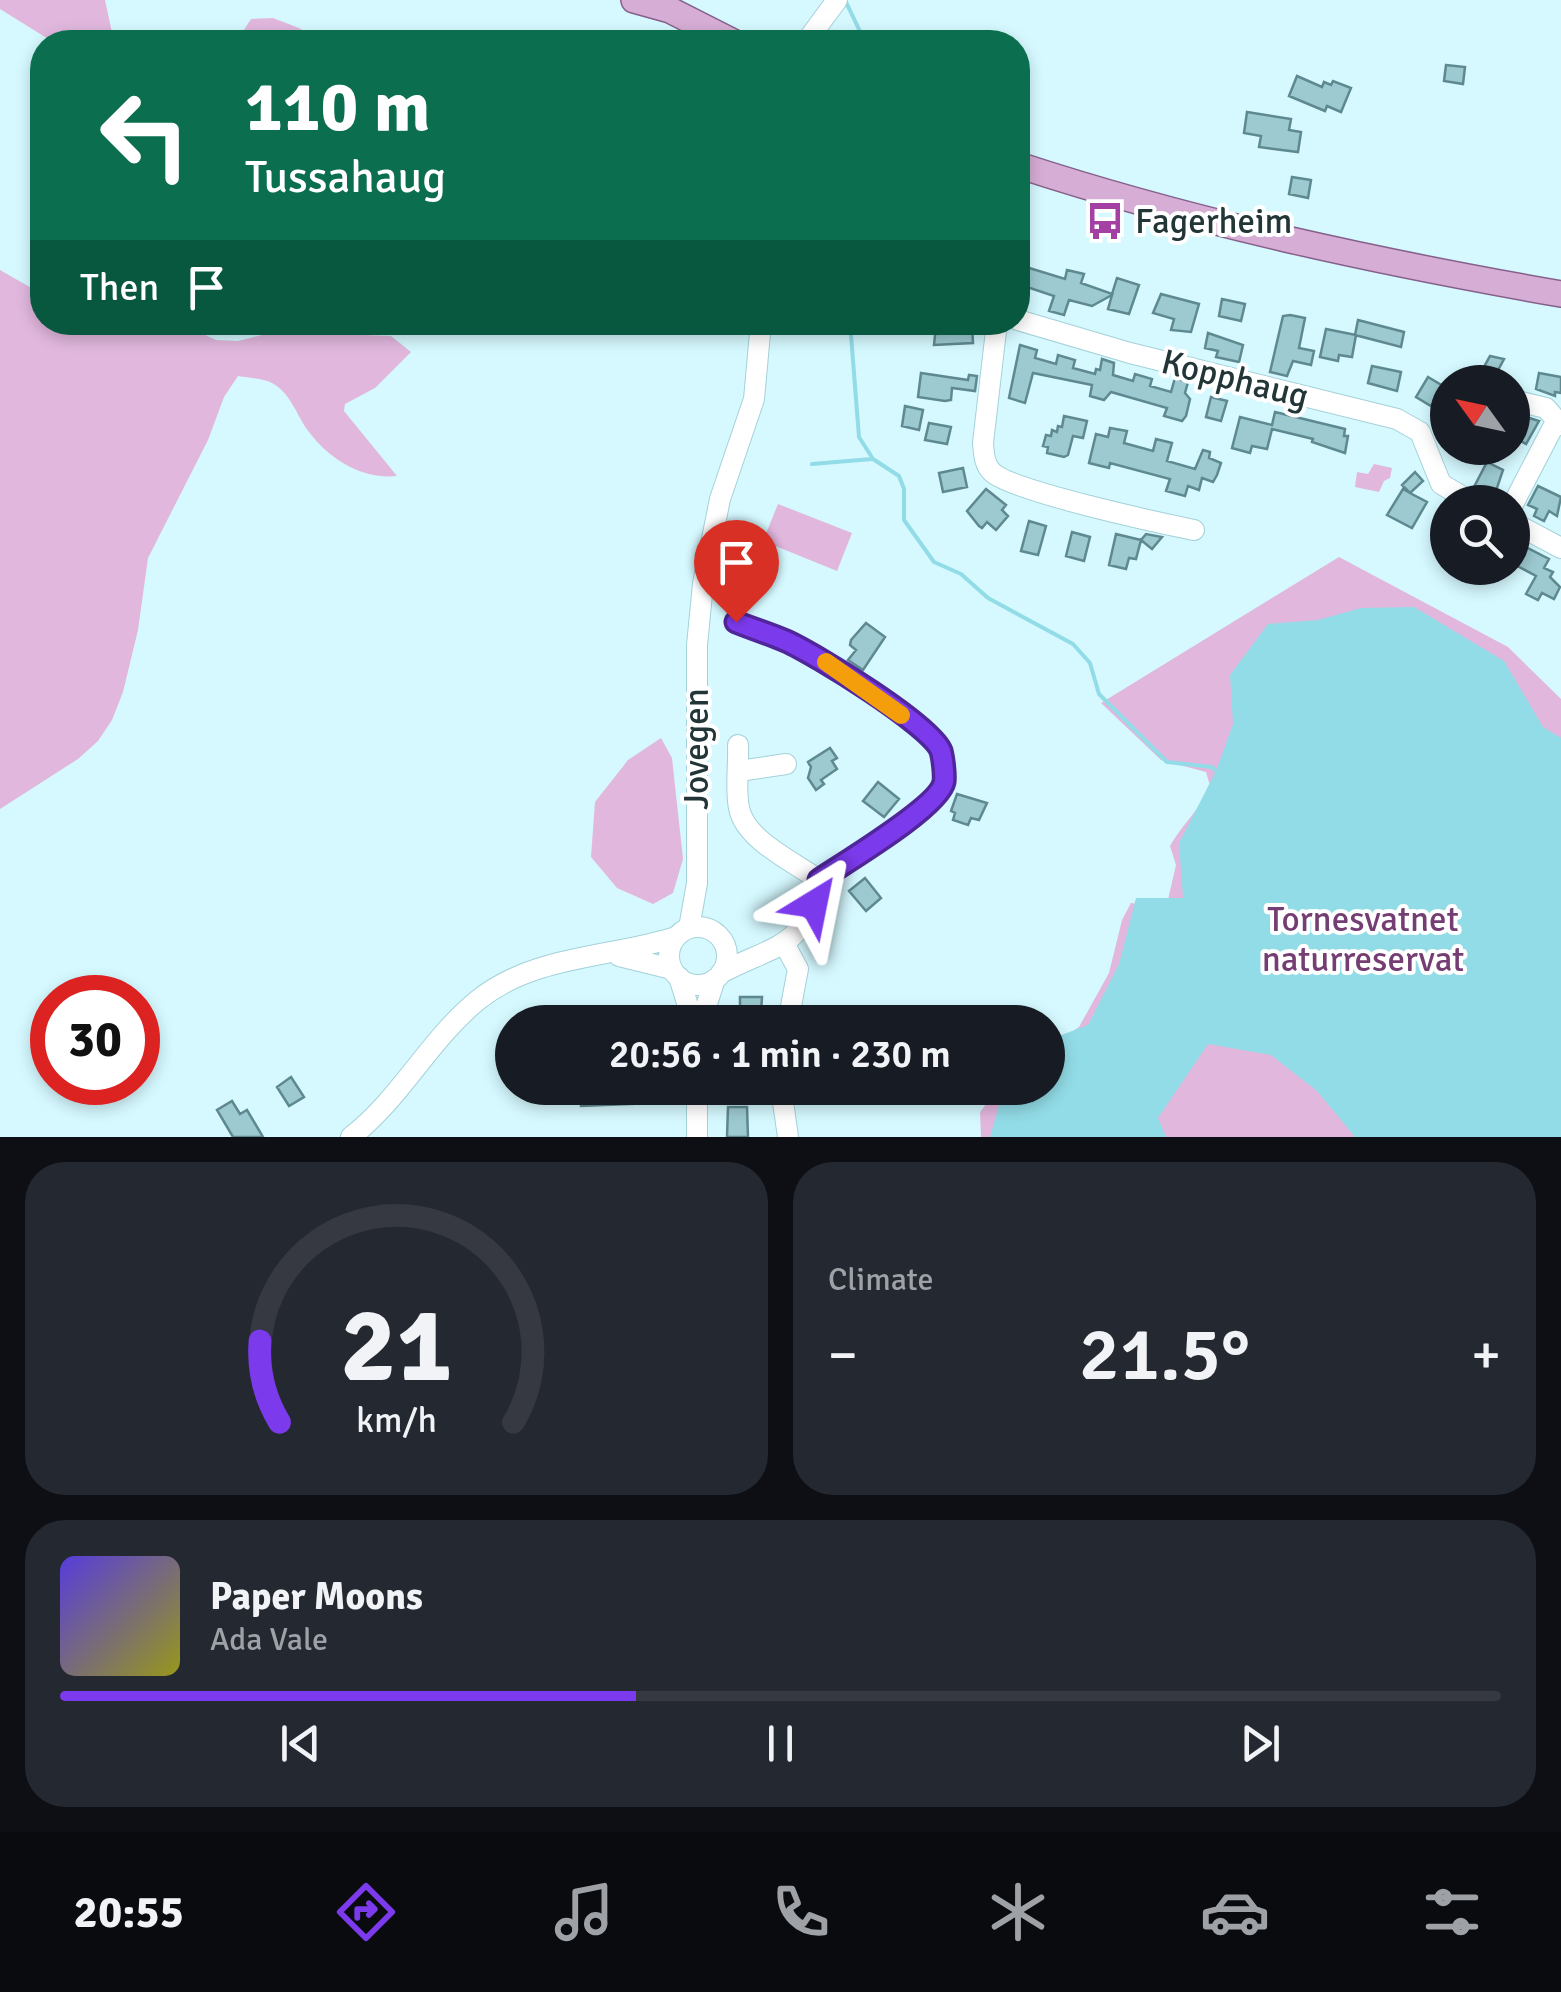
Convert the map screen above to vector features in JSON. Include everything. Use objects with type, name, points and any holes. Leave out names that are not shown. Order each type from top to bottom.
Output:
[{"type":"main road","points":[[636,0],[685,30]]},
{"type":"main road","points":[[636,0],[670,10],[709,30]]},
{"type":"main road","points":[[1030,169],[1269,235],[1561,294]]},
{"type":"main road","points":[[1030,186],[1157,224],[1266,250],[1561,310]]},
{"type":"street","points":[[815,30],[834,6]]},
{"type":"street","name":"Kopphaug","points":[[1030,324],[1148,358],[1398,419],[1420,432],[1443,485]]},
{"type":"street","name":"Jovegen","points":[[698,933],[696,645],[720,499],[754,399],[760,335]]},
{"type":"street","points":[[996,335],[983,443],[984,459],[991,471],[1024,487],[1194,530]]},
{"type":"street","points":[[1524,485],[1560,422],[1546,408],[1530,404]]},
{"type":"street","points":[[1530,532],[1561,548]]},
{"type":"street","points":[[612,954],[676,973],[696,985],[776,948],[811,913],[819,880],[917,814],[936,797],[944,781],[940,749],[921,728],[832,666],[787,642],[736,622]]},
{"type":"street","points":[[738,745],[740,813],[746,825],[819,880]]},
{"type":"street","points":[[738,771],[786,764]]},
{"type":"street","points":[[690,1005],[669,953],[698,933]]},
{"type":"street","points":[[698,933],[727,956],[705,1005]]},
{"type":"street","points":[[351,1137],[398,1094],[480,998],[524,974],[566,960],[612,954],[698,933],[776,948],[798,970],[791,1005]]},
{"type":"street","points":[[697,1105],[697,1137]]},
{"type":"street","points":[[783,1105],[788,1137]]},
{"type":"green space","points":[[0,0],[105,0],[111,30],[34,30],[0,9]]},
{"type":"green space","points":[[273,18],[302,30],[244,30],[251,19]]},
{"type":"green space","points":[[0,270],[30,287],[30,335],[205,335],[216,340],[238,341],[262,335],[391,336],[411,352],[375,388],[345,404],[344,411],[397,476],[372,475],[348,466],[326,451],[309,432],[277,386],[238,376],[224,397],[208,440],[148,558],[138,630],[112,720],[98,741],[78,759],[0,809]]},
{"type":"green space","points":[[1374,464],[1392,468],[1390,478],[1379,492],[1355,487],[1357,472],[1368,474]]},
{"type":"green space","points":[[778,504],[852,533],[837,571],[763,541]]},
{"type":"green space","name":"Tornesvatnet naturreservat","points":[[1339,557],[1508,647],[1561,699],[1561,1137],[981,1137],[980,1112],[986,1105],[1065,1105],[1067,1035],[1079,1027],[1109,973],[1122,920],[1131,903],[1162,907],[1167,904],[1176,865],[1170,846],[1211,789],[1206,772],[1161,760],[1101,703]]},
{"type":"green space","points":[[661,738],[672,758],[683,859],[673,893],[653,904],[617,888],[591,857],[595,802],[628,760]]},
{"type":"water","name":"Tornesvatnet naturreservat","points":[[1414,607],[1504,661],[1543,727],[1561,738],[1561,1137],[1355,1137],[1317,1091],[1271,1055],[1208,1044],[1158,1118],[1166,1137],[990,1137],[999,1105],[1065,1105],[1065,1034],[1088,1025],[1119,964],[1136,898],[1183,898],[1179,843],[1216,771],[1233,724],[1230,675],[1268,624],[1318,620],[1361,608]]},
{"type":"building","points":[[1446,65],[1465,67],[1463,84],[1444,81]]},
{"type":"building","points":[[1297,76],[1322,87],[1324,82],[1331,85],[1333,81],[1351,88],[1341,112],[1327,106],[1325,111],[1289,96]]},
{"type":"building","points":[[1247,112],[1291,119],[1289,130],[1301,132],[1298,152],[1259,147],[1261,136],[1244,133]]},
{"type":"building","points":[[1292,177],[1311,180],[1308,198],[1289,194]]},
{"type":"building","points":[[1030,268],[1065,279],[1067,270],[1084,274],[1081,283],[1112,294],[1117,278],[1139,285],[1129,314],[1108,309],[1112,295],[1092,306],[1069,300],[1064,315],[1049,311],[1054,296],[1030,288]]},
{"type":"building","points":[[1161,294],[1199,304],[1191,332],[1171,330],[1174,319],[1153,313]]},
{"type":"building","points":[[1222,299],[1245,304],[1241,321],[1219,316]]},
{"type":"building","points":[[1283,316],[1305,318],[1299,348],[1314,351],[1311,365],[1293,361],[1287,376],[1270,372]]},
{"type":"building","points":[[1358,320],[1404,332],[1401,347],[1355,335]]},
{"type":"building","points":[[1326,329],[1356,335],[1352,357],[1339,355],[1338,361],[1320,357]]},
{"type":"building","points":[[1208,333],[1243,345],[1239,362],[1216,357],[1218,351],[1205,348]]},
{"type":"building","points":[[935,335],[973,335],[973,343],[934,345]]},
{"type":"building","points":[[1020,345],[1037,350],[1035,358],[1056,364],[1058,355],[1075,360],[1073,368],[1095,374],[1102,359],[1114,363],[1113,375],[1133,381],[1135,374],[1152,379],[1150,386],[1171,392],[1175,378],[1188,382],[1186,416],[1182,421],[1164,416],[1167,408],[1111,392],[1104,400],[1090,396],[1092,385],[1033,373],[1025,403],[1009,398]]},
{"type":"building","points":[[1490,356],[1504,359],[1501,365],[1485,365]]},
{"type":"building","points":[[1372,366],[1401,372],[1397,391],[1368,383]]},
{"type":"building","points":[[921,373],[968,380],[969,375],[977,376],[975,391],[952,388],[951,400],[945,401],[918,397]]},
{"type":"building","points":[[1539,373],[1561,377],[1561,393],[1555,392],[1555,396],[1536,389]]},
{"type":"building","points":[[1428,377],[1430,378],[1430,405],[1416,397]]},
{"type":"building","points":[[1211,397],[1227,401],[1221,421],[1206,417]]},
{"type":"building","points":[[905,406],[923,410],[919,430],[902,426]]},
{"type":"building","points":[[1275,412],[1345,429],[1345,453],[1312,442],[1313,439],[1272,429],[1267,449],[1252,446],[1250,453],[1232,448],[1240,417],[1272,425]]},
{"type":"building","points":[[1064,416],[1087,421],[1083,438],[1073,436],[1064,457],[1047,453],[1048,447],[1043,446],[1046,435],[1051,436],[1052,430],[1057,432],[1058,426],[1062,427]]},
{"type":"building","points":[[1530,418],[1539,421],[1530,437]]},
{"type":"building","points":[[929,423],[951,427],[947,444],[925,440]]},
{"type":"building","points":[[1110,428],[1127,431],[1124,443],[1153,451],[1156,439],[1172,443],[1167,461],[1195,469],[1203,450],[1210,452],[1209,458],[1221,463],[1217,475],[1213,482],[1202,478],[1199,490],[1188,486],[1185,496],[1166,491],[1170,479],[1110,463],[1109,468],[1089,463],[1096,434],[1108,437]]},
{"type":"building","points":[[1485,465],[1503,470],[1498,485],[1475,485]]},
{"type":"building","points":[[963,468],[967,487],[943,492],[939,473]]},
{"type":"building","points":[[1415,472],[1423,481],[1410,493],[1402,485]]},
{"type":"building","points":[[1538,486],[1561,497],[1557,516],[1549,511],[1544,521],[1534,516],[1537,509],[1530,506]]},
{"type":"building","points":[[986,489],[1006,505],[1002,510],[1008,516],[996,530],[987,522],[982,528],[967,511]]},
{"type":"building","points":[[1403,489],[1427,502],[1412,528],[1387,515]]},
{"type":"building","points":[[1029,521],[1046,526],[1038,555],[1021,551]]},
{"type":"building","points":[[1072,532],[1090,537],[1084,561],[1066,556]]},
{"type":"building","points":[[1116,534],[1141,540],[1136,559],[1129,558],[1126,569],[1109,565]]},
{"type":"building","points":[[1146,534],[1162,537],[1152,549],[1141,540]]},
{"type":"building","points":[[1530,549],[1549,559],[1544,568],[1553,572],[1550,577],[1560,587],[1554,599],[1542,593],[1538,600],[1526,594],[1536,576],[1530,573]]},
{"type":"building","points":[[866,623],[885,637],[863,670],[848,660],[856,650],[850,645],[851,640]]},
{"type":"building","points":[[830,748],[837,758],[832,761],[837,769],[821,780],[824,784],[816,790],[808,778],[808,762]]},
{"type":"building","points":[[878,782],[899,799],[884,817],[863,801]]},
{"type":"building","points":[[957,794],[987,803],[979,820],[971,818],[968,825],[953,820],[955,813],[951,811]]},
{"type":"building","points":[[865,878],[881,898],[866,911],[849,891]]},
{"type":"building","points":[[740,997],[762,997],[762,1005],[740,1005]]},
{"type":"building","points":[[291,1077],[304,1097],[289,1106],[277,1087]]},
{"type":"building","points":[[232,1101],[240,1114],[247,1110],[263,1137],[233,1137],[217,1110]]},
{"type":"building","points":[[728,1107],[747,1107],[748,1137],[727,1137]]},
{"type":"waterway","points":[[845,0],[859,30]]},
{"type":"waterway","points":[[851,335],[859,437],[873,459],[899,476],[904,489],[904,520],[934,562],[961,574],[988,598],[1073,644],[1090,663],[1099,694],[1167,762],[1212,767],[1216,771]]},
{"type":"waterway","points":[[812,464],[872,459]]},
{"type":"slow traffic","points":[[826,662],[901,715]]},
{"type":"place","name":"Fagerheim","points":[[1105,221]]},
{"type":"route","points":[[736,622],[787,642],[832,666],[921,728],[940,749],[944,781],[936,797],[819,880],[814,904]]}]
